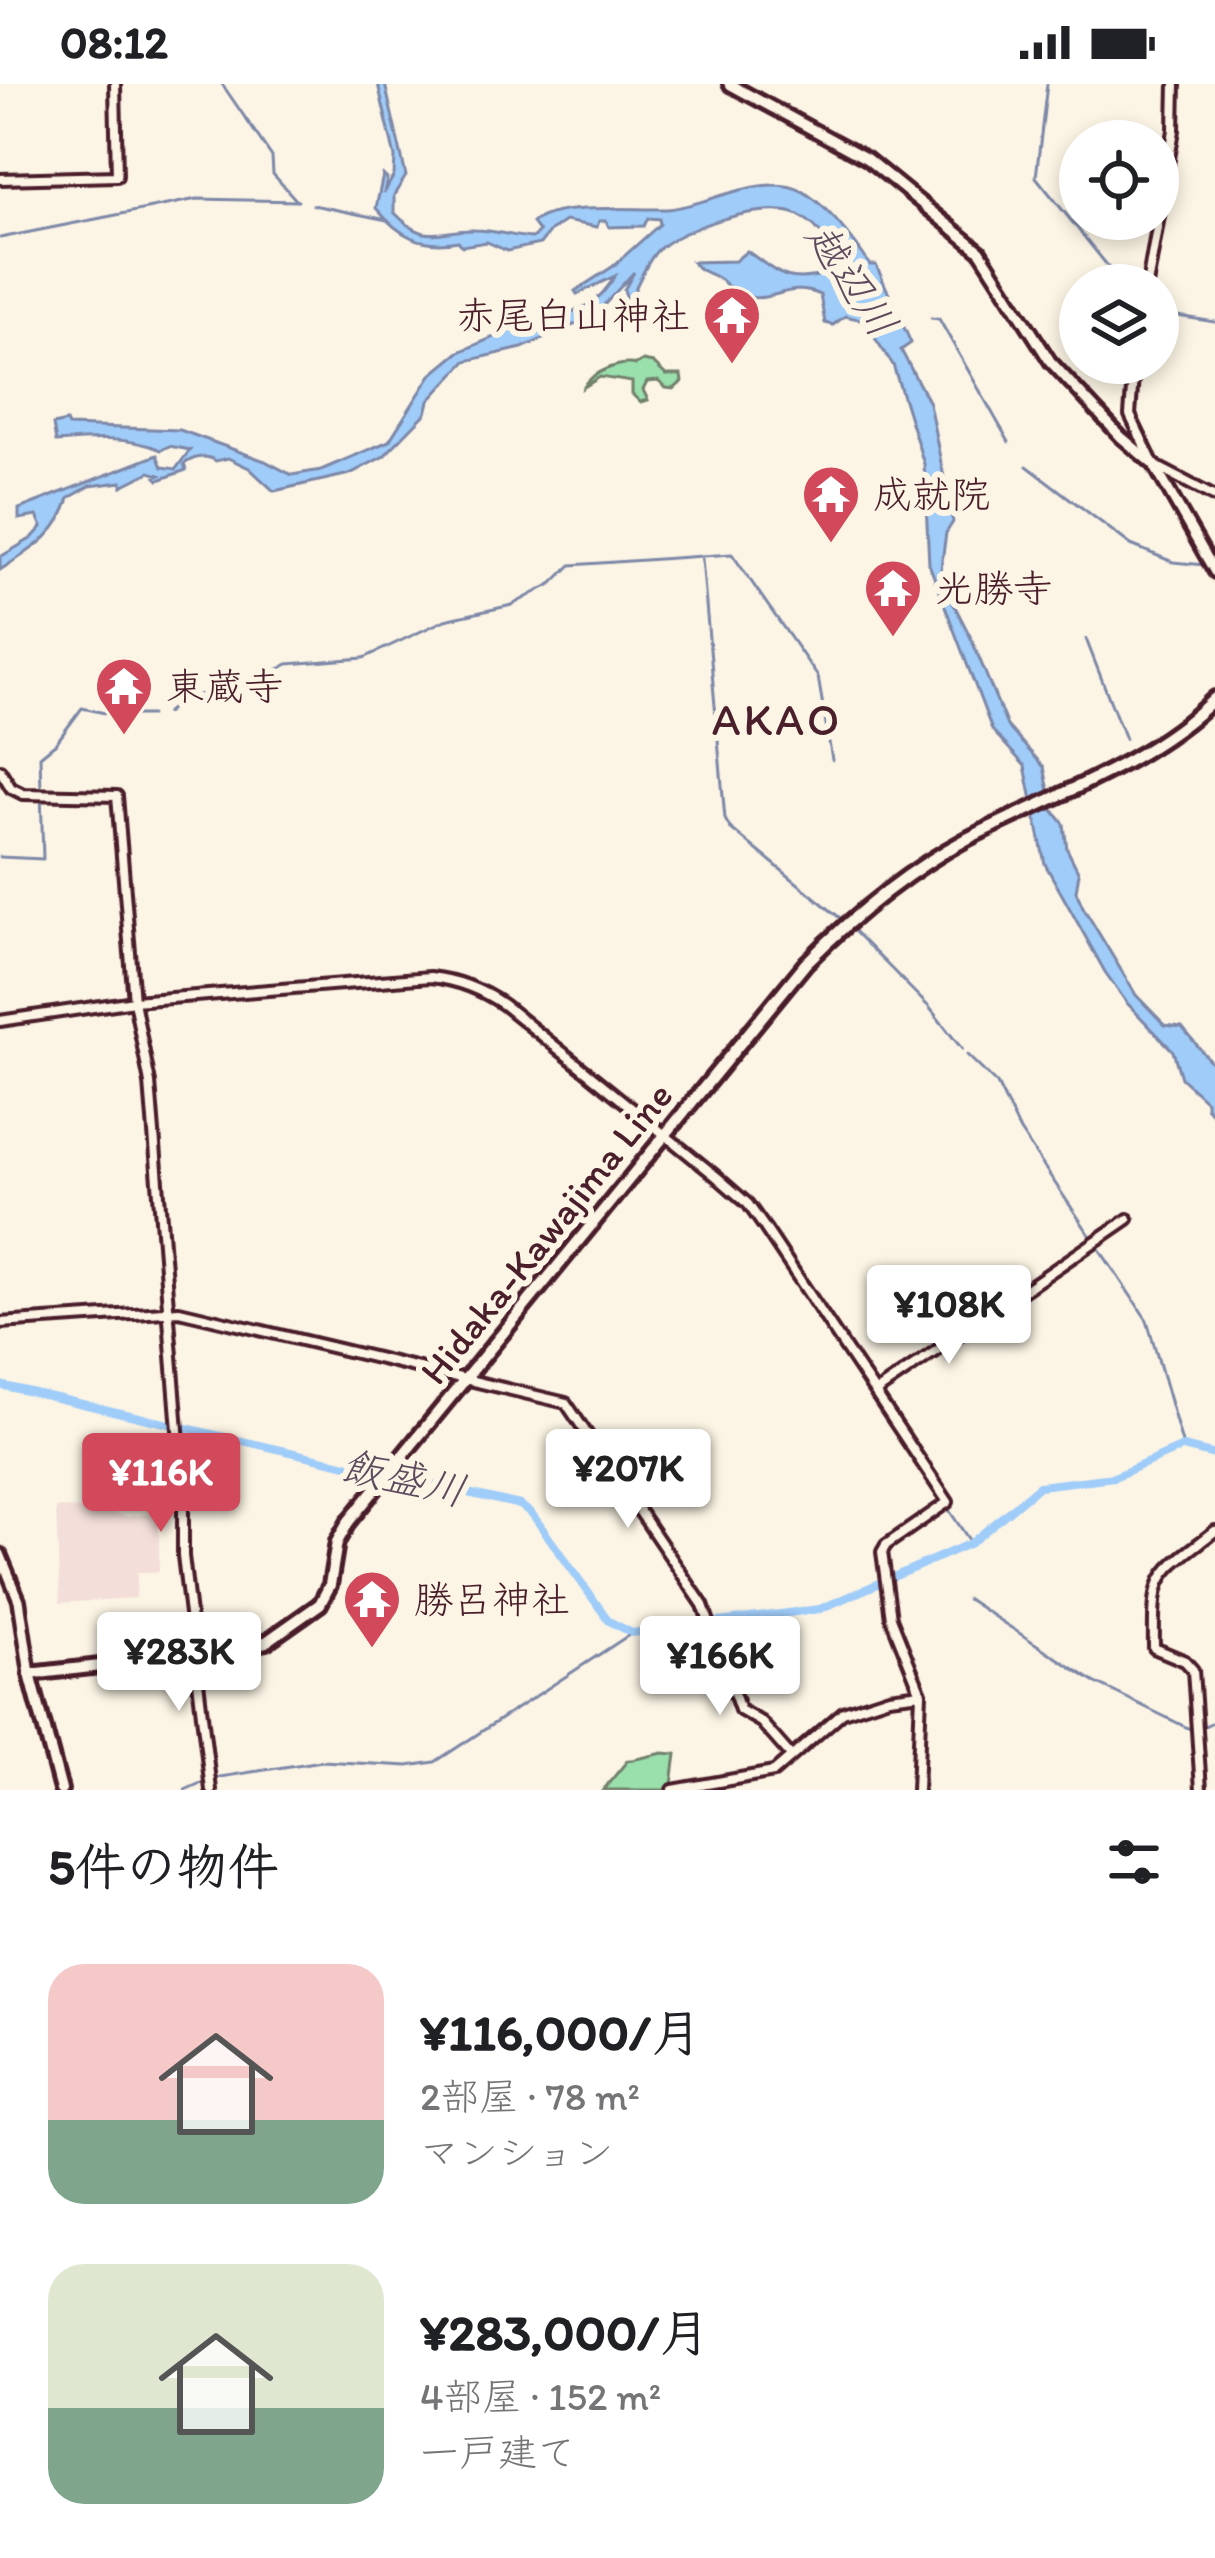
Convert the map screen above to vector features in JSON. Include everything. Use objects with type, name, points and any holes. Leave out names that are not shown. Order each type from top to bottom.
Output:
[{"type":"main road","points":[[729,84],[864,157],[980,251],[1038,346],[1121,437],[1154,465],[1215,572]]},
{"type":"main road","name":"Hidaka-Kawajima Line","points":[[30,1674],[109,1665],[193,1646],[258,1646],[312,1611],[330,1586],[341,1533],[777,995],[836,934],[922,866],[1168,739],[1215,698]]},
{"type":"main road","points":[[0,1554],[19,1600],[30,1674],[61,1790]]},
{"type":"street","points":[[0,178],[116,176],[115,84]]},
{"type":"street","points":[[1151,264],[1174,130],[1175,84]]},
{"type":"street","points":[[1132,384],[1130,415],[1154,465],[1215,497]]},
{"type":"street","points":[[0,770],[11,788],[23,794],[117,796],[134,1001],[150,1083],[178,1432],[183,1556],[210,1783]]},
{"type":"street","points":[[0,1021],[134,1001],[430,976],[483,991],[504,1005],[665,1134],[748,1204],[948,1502],[886,1545],[884,1574],[896,1636],[921,1693],[917,1790]]},
{"type":"street","points":[[876,1392],[1128,1219]]},
{"type":"street","points":[[0,1323],[168,1310],[568,1405],[708,1615],[740,1710],[761,1722],[790,1756]]},
{"type":"street","points":[[1201,1790],[1193,1670],[1185,1661],[1154,1648],[1153,1608],[1161,1574],[1215,1531]]},
{"type":"street","points":[[673,1790],[765,1774],[783,1766],[843,1712],[889,1697],[921,1693]]},
{"type":"shaded area","points":[[56,1508],[106,1510],[128,1517],[159,1512],[159,1572],[137,1573],[136,1598],[60,1603]]},
{"type":"green space","points":[[643,361],[666,375],[681,375],[682,382],[674,389],[658,381],[647,382],[643,390],[648,400],[640,402],[632,394],[632,382],[600,377],[584,387],[607,369]]},
{"type":"green space","points":[[676,1754],[667,1790],[603,1790],[627,1761]]},
{"type":"water","name":"越辺川","points":[[378,84],[385,84],[406,176],[394,195],[394,212],[424,233],[482,230],[532,238],[539,232],[532,223],[558,212],[666,209],[752,187],[787,186],[821,205],[870,265],[876,265],[911,343],[901,350],[929,403],[953,522],[946,533],[941,569],[948,593],[1007,726],[1044,767],[1053,810],[1064,824],[1067,849],[1079,873],[1076,891],[1083,907],[1136,995],[1165,1025],[1182,1027],[1215,1067],[1215,1117],[1206,1101],[1181,1078],[1173,1051],[1105,972],[1045,864],[1025,766],[992,730],[929,564],[924,464],[893,365],[863,320],[845,316],[833,325],[825,323],[820,295],[794,291],[749,297],[692,262],[735,261],[747,251],[791,277],[825,274],[830,264],[841,281],[847,282],[822,235],[798,215],[784,211],[745,214],[702,226],[667,243],[652,258],[628,303],[624,290],[634,272],[594,316],[522,348],[466,361],[429,401],[426,413],[384,456],[350,474],[274,491],[249,468],[228,458],[204,457],[159,480],[160,475],[150,472],[122,486],[122,482],[90,486],[69,498],[58,522],[42,540],[0,570],[0,557],[42,527],[37,516],[19,519],[19,509],[157,455],[162,467],[176,469],[190,450],[109,440],[56,442],[53,425],[180,430],[292,475],[321,470],[389,441],[431,375],[459,352],[510,330],[531,333],[596,299],[615,276],[575,291],[612,267],[660,224],[659,219],[648,218],[644,226],[609,227],[606,221],[599,221],[597,227],[565,221],[540,244],[507,251],[487,242],[462,246],[458,241],[433,243],[412,238],[376,208],[383,175],[387,179],[384,193],[394,175],[395,157]]},
{"type":"waterway","points":[[222,84],[272,157],[273,174],[297,201]]},
{"type":"waterway","points":[[1047,84],[1036,177],[1106,264]]},
{"type":"waterway","points":[[0,238],[197,199],[298,201]]},
{"type":"waterway","points":[[313,205],[387,220]]},
{"type":"waterway","points":[[1179,316],[1215,322]]},
{"type":"waterway","points":[[931,318],[939,319],[1009,442]]},
{"type":"waterway","points":[[1027,466],[1131,545],[1173,562],[1205,565]]},
{"type":"waterway","points":[[166,713],[183,699],[261,679],[288,664],[364,658],[445,620],[512,605],[553,583],[571,565],[732,554],[818,677],[832,760]]},
{"type":"waterway","points":[[702,559],[725,819],[840,918]]},
{"type":"waterway","points":[[1086,639],[1125,739]]},
{"type":"waterway","points":[[0,857],[43,859],[40,756],[82,708],[114,715],[151,715]]},
{"type":"waterway","points":[[851,928],[929,1007],[962,1049]]},
{"type":"waterway","points":[[0,1025],[140,1005],[266,994]]},
{"type":"waterway","points":[[967,1055],[997,1084],[1020,1131],[1147,1320],[1183,1447]]},
{"type":"waterway","points":[[566,1060],[600,1088]]},
{"type":"waterway","points":[[864,1383],[942,1499]]},
{"type":"waterway","name":"飯盛川","points":[[0,1385],[520,1505],[532,1514],[609,1621],[632,1633],[820,1609],[971,1543],[1039,1486],[1114,1477],[1183,1447],[1215,1455]]},
{"type":"waterway","points":[[947,1507],[971,1543]]},
{"type":"waterway","points":[[967,1599],[1094,1682],[1194,1731],[1215,1721]]},
{"type":"waterway","points":[[214,1778],[322,1761],[408,1766],[435,1762],[632,1633]]},
{"type":"waterway","points":[[185,1790],[205,1781]]},
{"type":"place","name":"赤尾白山神社","points":[[732,366]]},
{"type":"place","name":"成就院","points":[[831,545]]},
{"type":"place","name":"光勝寺","points":[[893,639]]},
{"type":"place","name":"東蔵寺","points":[[124,737]]},
{"type":"place","name":"勝呂神社","points":[[372,1650]]},
{"type":"district","name":"AKAO","points":[[777,719]]}]
